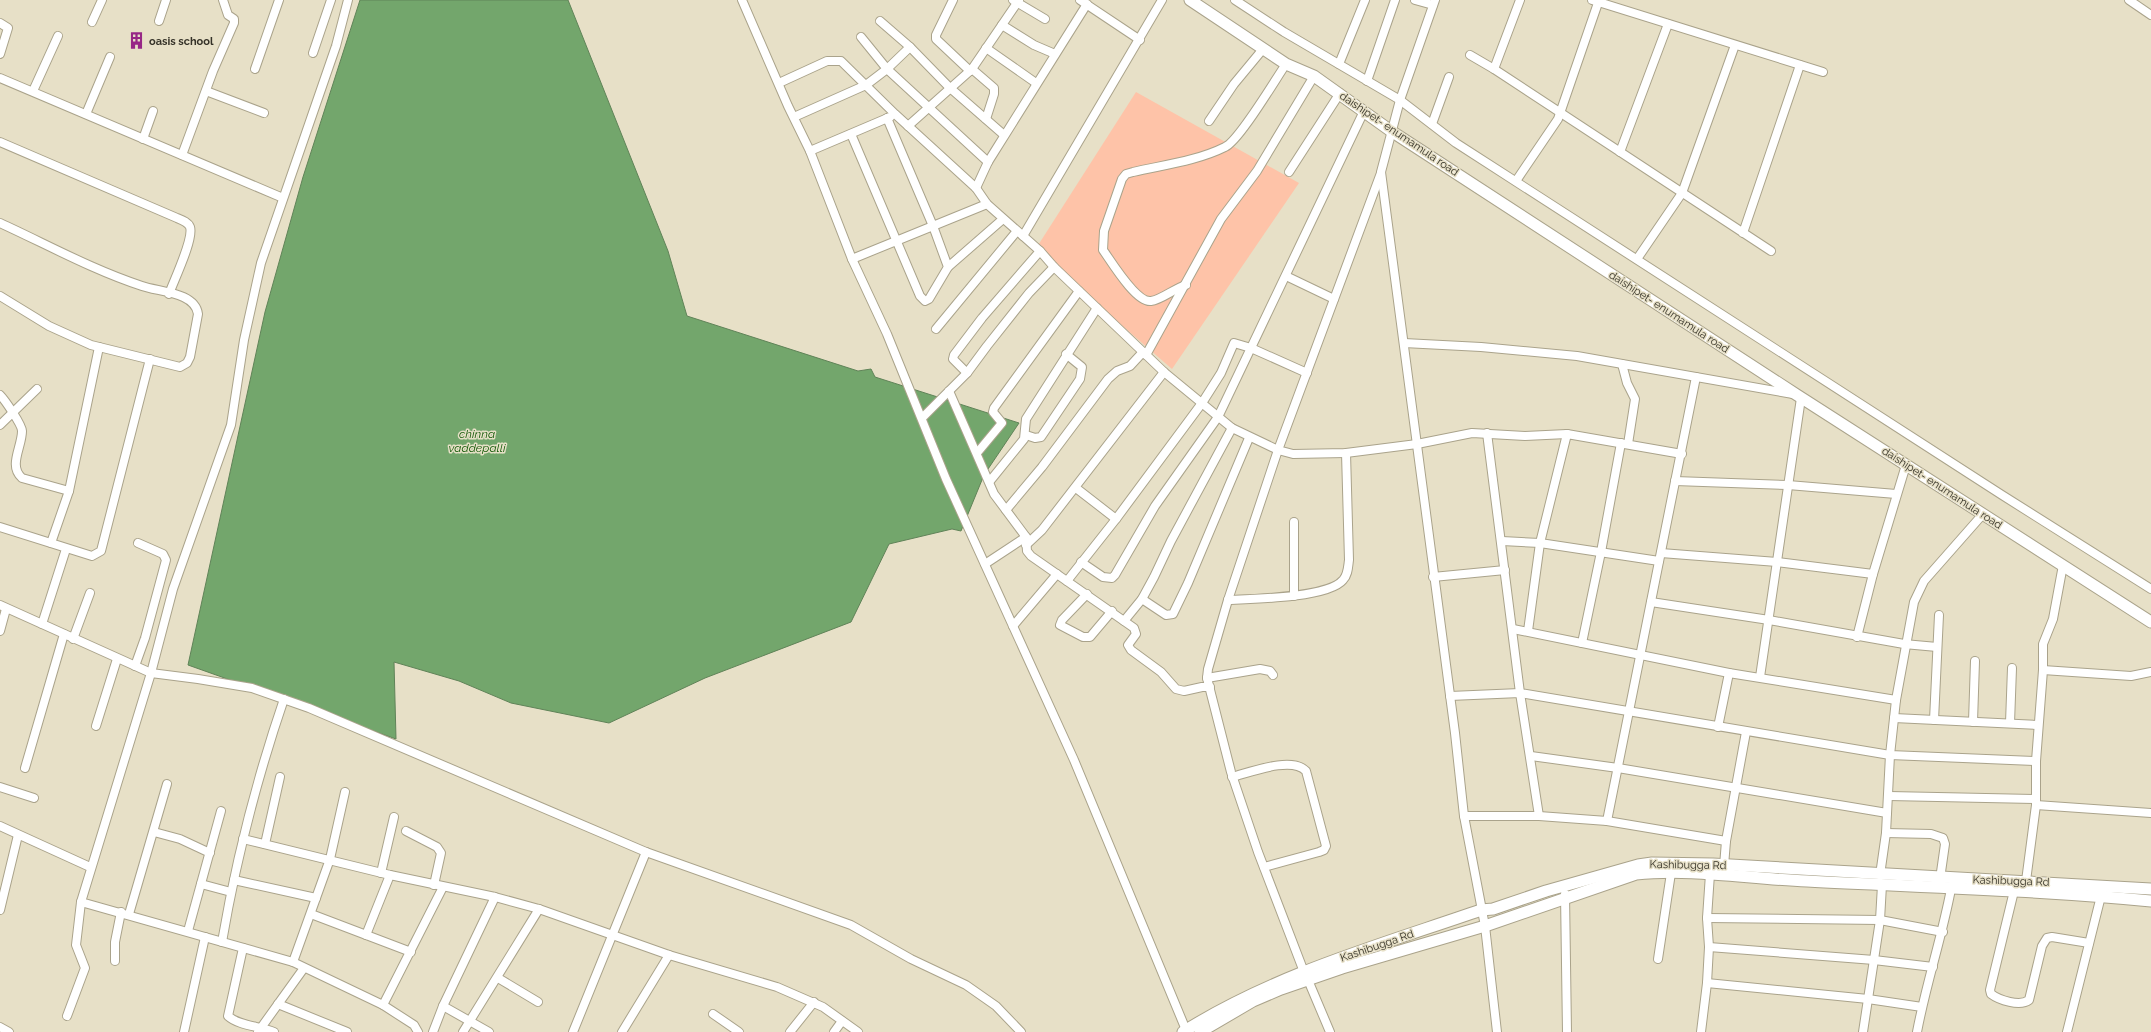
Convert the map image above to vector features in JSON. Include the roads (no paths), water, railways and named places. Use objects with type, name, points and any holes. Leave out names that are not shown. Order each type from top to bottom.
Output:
[{"type":"main road","name":"daishipet- enumamula road","points":[[1190,0],[1286,64],[1314,76],[1391,130],[1799,396],[2151,622]]},
{"type":"main road","name":"Kashibugga Rd","points":[[1185,1031],[1261,989],[1306,976],[1342,968],[1485,926],[1624,869],[1652,863],[1724,866],[1881,880],[1951,889],[2014,892],[2151,889]]},
{"type":"main road","name":"Kashibugga Rd","points":[[1200,1032],[1253,1000],[1306,976],[1482,910],[1493,909],[1546,891],[1565,892],[1636,874],[1671,873],[1881,880],[1940,879],[2026,881],[2102,891],[2151,901]]},
{"type":"street","points":[[92,22],[102,0]]},
{"type":"street","points":[[159,21],[166,0]]},
{"type":"street","points":[[182,155],[234,23],[234,20],[228,15],[223,0]]},
{"type":"street","points":[[255,69],[279,0]]},
{"type":"street","points":[[313,53],[331,0]]},
{"type":"street","points":[[67,1016],[85,968],[76,946],[80,902],[151,673],[173,589],[231,425],[251,302],[260,263],[336,46],[348,0]]},
{"type":"street","points":[[742,0],[810,151],[852,259],[887,334],[909,389],[923,417],[946,479],[1074,760],[1185,1031]]},
{"type":"street","points":[[953,0],[936,35],[936,39],[994,88],[994,94],[986,119]]},
{"type":"street","points":[[936,329],[1020,234],[1140,40],[1162,0]]},
{"type":"street","points":[[1235,0],[1400,100],[1456,143],[2002,495],[2151,588]]},
{"type":"street","points":[[1339,64],[1365,0]]},
{"type":"street","points":[[1367,81],[1395,0]]},
{"type":"street","points":[[1330,1032],[1306,976],[1264,867],[1232,777],[1207,678],[1210,661],[1228,600],[1278,450],[1381,172],[1400,100],[1434,3],[1415,0]]},
{"type":"street","points":[[1494,69],[1520,0]]},
{"type":"street","points":[[2130,0],[2151,16]]},
{"type":"street","points":[[908,126],[971,70],[1002,25],[1016,1],[1045,19]]},
{"type":"street","points":[[1516,181],[1551,131],[1560,113],[1597,1],[1823,72]]},
{"type":"street","points":[[976,188],[988,162],[1055,54],[1084,2],[1140,40]]},
{"type":"street","points":[[880,21],[910,47],[949,88],[1004,135]]},
{"type":"street","points":[[0,23],[8,28],[0,54]]},
{"type":"street","points":[[1620,152],[1668,24]]},
{"type":"street","points":[[1002,25],[1034,45],[1055,54]]},
{"type":"street","points":[[33,92],[58,36]]},
{"type":"street","points":[[861,37],[887,68],[988,162]]},
{"type":"street","points":[[1637,259],[1682,193],[1735,45]]},
{"type":"street","points":[[794,117],[866,85],[910,47]]},
{"type":"street","points":[[986,48],[1036,83]]},
{"type":"street","points":[[1209,121],[1234,84],[1264,49]]},
{"type":"street","points":[[1470,55],[1494,69],[1770,251]]},
{"type":"street","points":[[86,114],[110,57]]},
{"type":"street","points":[[779,83],[827,61],[835,60],[846,65],[866,85],[891,116],[948,267]]},
{"type":"street","points":[[1186,285],[1151,301],[1143,299],[1135,293],[1103,250],[1104,231],[1122,179],[1126,174],[1198,157],[1225,147],[1237,136],[1286,64]]},
{"type":"street","points":[[1743,232],[1800,65]]},
{"type":"street","points":[[1006,510],[1042,467],[1108,379],[1117,371],[1130,366],[1145,354],[1186,285],[1221,219],[1257,171],[1314,76]]},
{"type":"street","points":[[1432,124],[1449,77]]},
{"type":"street","points":[[0,78],[283,198]]},
{"type":"street","points":[[206,91],[264,113]]},
{"type":"street","points":[[1289,172],[1340,93]]},
{"type":"street","points":[[1081,562],[1103,577],[1112,578],[1116,575],[1155,506],[1218,416],[1364,110]]},
{"type":"street","points":[[143,139],[153,111]]},
{"type":"street","points":[[891,116],[908,126],[976,188],[987,204],[1040,252],[1164,372],[1232,428],[1249,438],[1278,450],[1293,454],[1346,453],[1417,444],[1458,435],[1487,433],[1525,436],[1567,434],[1682,454]]},
{"type":"street","points":[[810,151],[891,116]]},
{"type":"street","points":[[851,134],[920,296],[925,301],[930,299],[948,267],[1003,219]]},
{"type":"street","points":[[0,142],[178,218],[189,225],[190,229],[188,243],[169,294]]},
{"type":"street","points":[[1381,172],[1433,577],[1450,696],[1464,816],[1485,926],[1497,1032]]},
{"type":"street","points":[[852,259],[987,204]]},
{"type":"street","points":[[0,223],[128,282],[188,299],[197,309],[190,357],[187,363],[180,367],[99,347],[49,326],[0,296]]},
{"type":"street","points":[[967,373],[954,361],[954,355],[982,318],[1040,252]]},
{"type":"street","points":[[923,417],[967,373],[1029,293],[1054,267]]},
{"type":"street","points":[[1286,276],[1334,299]]},
{"type":"street","points":[[977,453],[1002,423],[993,412],[994,408],[1079,291]]},
{"type":"street","points":[[990,481],[1026,435],[1026,419],[1066,354],[1097,308]]},
{"type":"street","points":[[1068,581],[1081,562],[1116,520],[1202,403],[1221,373],[1234,343],[1251,348],[1306,373]]},
{"type":"street","points":[[1404,343],[1481,346],[1577,356],[1799,396],[1788,485],[1760,677]]},
{"type":"street","points":[[51,543],[69,491],[99,347]]},
{"type":"street","points":[[1026,435],[1035,438],[1041,437],[1080,379],[1082,368],[1066,354]]},
{"type":"street","points":[[0,527],[92,556],[100,551],[150,359]]},
{"type":"street","points":[[1582,643],[1635,399],[1627,383],[1622,364]]},
{"type":"street","points":[[985,564],[1026,541],[1042,530],[1076,488],[1164,372]]},
{"type":"street","points":[[1607,821],[1630,710],[1639,654],[1682,454],[1696,377]]},
{"type":"street","points":[[0,425],[38,389]]},
{"type":"street","points":[[949,391],[990,481],[994,494],[1026,541],[1027,551],[1031,556],[1136,630],[1134,638],[1128,645],[1130,650],[1161,672],[1176,689],[1184,691],[1202,686],[1210,687]]},
{"type":"street","points":[[0,395],[14,413],[22,430],[15,466],[17,474],[22,478],[69,491]]},
{"type":"street","points":[[1124,621],[1142,599],[1232,428]]},
{"type":"street","points":[[1487,433],[1502,541],[1520,693],[1531,756],[1539,816]]},
{"type":"street","points":[[1528,631],[1540,543],[1567,434]]},
{"type":"street","points":[[1142,599],[1166,615],[1173,614],[1188,584],[1249,438]]},
{"type":"street","points":[[1228,600],[1294,596],[1335,586],[1342,582],[1346,576],[1349,560],[1346,453]]},
{"type":"street","points":[[1857,637],[1873,574],[1906,465]]},
{"type":"street","points":[[1675,481],[1788,485],[1896,494]]},
{"type":"street","points":[[1076,488],[1116,520]]},
{"type":"street","points":[[1863,1032],[1880,920],[1881,880],[1889,796],[1890,755],[1904,644],[1914,602],[1920,587],[1946,555],[1983,514]]},
{"type":"street","points":[[1294,522],[1294,596]]},
{"type":"street","points":[[1502,541],[1540,543],[1601,552],[1660,557],[1777,562],[1873,574]]},
{"type":"street","points":[[135,666],[145,638],[166,560],[163,554],[138,543]]},
{"type":"street","points":[[42,624],[66,549]]},
{"type":"street","points":[[2026,881],[2036,802],[2037,726],[2043,670],[2044,638],[2053,619],[2062,565]]},
{"type":"street","points":[[1433,577],[1505,570]]},
{"type":"street","points":[[1013,626],[1057,574]]},
{"type":"street","points":[[73,639],[90,593]]},
{"type":"street","points":[[1087,594],[1062,620],[1060,625],[1083,637],[1090,637],[1112,612]]},
{"type":"street","points":[[1651,602],[1768,620],[1857,637],[1937,647]]},
{"type":"street","points":[[0,631],[3,607],[151,673],[198,678],[252,688],[309,708],[646,852],[851,925],[912,959],[966,985],[996,1006],[1021,1032]]},
{"type":"street","points":[[1934,720],[1939,615]]},
{"type":"street","points":[[1513,629],[1729,673],[1896,700]]},
{"type":"street","points":[[25,768],[64,634]]},
{"type":"street","points":[[96,726],[118,659]]},
{"type":"street","points":[[1973,722],[1975,660]]},
{"type":"street","points":[[2010,723],[2012,668]]},
{"type":"street","points":[[1207,678],[1260,669],[1270,671],[1273,675]]},
{"type":"street","points":[[2043,670],[2131,676],[2151,672]]},
{"type":"street","points":[[1718,727],[1729,673]]},
{"type":"street","points":[[1450,696],[1520,693],[1630,710],[1746,732],[1890,755],[2036,761]]},
{"type":"street","points":[[222,942],[231,892],[244,839],[268,746],[284,699]]},
{"type":"street","points":[[1894,718],[2010,723],[2037,726]]},
{"type":"street","points":[[1724,866],[1726,841],[1746,732]]},
{"type":"street","points":[[1531,756],[1618,768],[1887,812]]},
{"type":"street","points":[[1232,777],[1290,763],[1303,767],[1306,771],[1326,846],[1324,850],[1319,852],[1264,867]]},
{"type":"street","points":[[264,844],[280,777]]},
{"type":"street","points":[[115,961],[115,942],[154,832],[167,784]]},
{"type":"street","points":[[0,787],[34,798]]},
{"type":"street","points":[[293,962],[330,859],[345,792]]},
{"type":"street","points":[[1889,796],[2036,802],[2151,812]]},
{"type":"street","points":[[188,931],[221,811]]},
{"type":"street","points":[[1464,816],[1539,816],[1607,821],[1726,841]]},
{"type":"street","points":[[366,935],[386,874],[394,817]]},
{"type":"street","points":[[0,826],[90,867]]},
{"type":"street","points":[[406,831],[437,847],[441,853],[434,885]]},
{"type":"street","points":[[154,832],[180,839],[210,853]]},
{"type":"street","points":[[1886,833],[1931,834],[1943,838],[1945,844],[1940,879]]},
{"type":"street","points":[[0,910],[18,834]]},
{"type":"street","points":[[244,839],[386,874],[495,897],[539,909],[574,923],[614,935],[669,955],[777,987],[814,1002],[858,1032]]},
{"type":"street","points":[[573,1032],[614,935],[646,852]]},
{"type":"street","points":[[1658,959],[1671,873]]},
{"type":"street","points":[[1701,1032],[1707,983],[1709,947],[1707,918],[1710,874]]},
{"type":"street","points":[[234,880],[316,898]]},
{"type":"street","points":[[201,884],[231,892]]},
{"type":"street","points":[[383,1005],[443,887]]},
{"type":"street","points":[[1917,1032],[1922,1007],[1943,932],[1951,889]]},
{"type":"street","points":[[2067,1032],[2102,891]]},
{"type":"street","points":[[1565,892],[1567,1032]]},
{"type":"street","points":[[2014,892],[1990,990],[1991,994],[1995,997],[2019,1003],[2029,1000],[2042,946],[2047,938],[2052,937],[2090,943]]},
{"type":"street","points":[[433,1032],[443,1006],[495,897]]},
{"type":"street","points":[[80,902],[125,913],[293,962],[383,1005],[414,1025],[418,1032]]},
{"type":"street","points":[[463,1032],[498,978],[539,909]]},
{"type":"street","points":[[310,914],[410,952]]},
{"type":"street","points":[[1707,918],[1880,920],[1943,932]]},
{"type":"street","points":[[184,1032],[205,937]]},
{"type":"street","points":[[1709,947],[1874,960],[1933,967]]},
{"type":"street","points":[[244,948],[228,1016],[233,1020],[274,1032]]},
{"type":"street","points":[[622,1032],[669,955]]},
{"type":"street","points":[[260,1029],[304,968]]},
{"type":"street","points":[[498,978],[538,1002]]},
{"type":"street","points":[[1707,983],[1868,999],[1922,1007]]},
{"type":"street","points":[[790,1032],[814,1002]]},
{"type":"street","points":[[278,1004],[347,1032]]},
{"type":"street","points":[[443,1006],[489,1032]]},
{"type":"street","points":[[713,1014],[739,1032]]},
{"type":"street","points":[[834,1032],[842,1021]]},
{"type":"street","points":[[0,1027],[9,1032]]},
{"type":"water","name":"chinna vaddepalli","points":[[360,0],[568,0],[668,251],[687,316],[858,371],[871,369],[875,377],[1019,423],[984,475],[961,531],[952,529],[889,544],[851,622],[705,678],[609,723],[511,703],[459,681],[394,662],[396,739],[188,665],[265,312],[303,177]]},
{"type":"place","name":"oasis school","points":[[136,41]]}]
